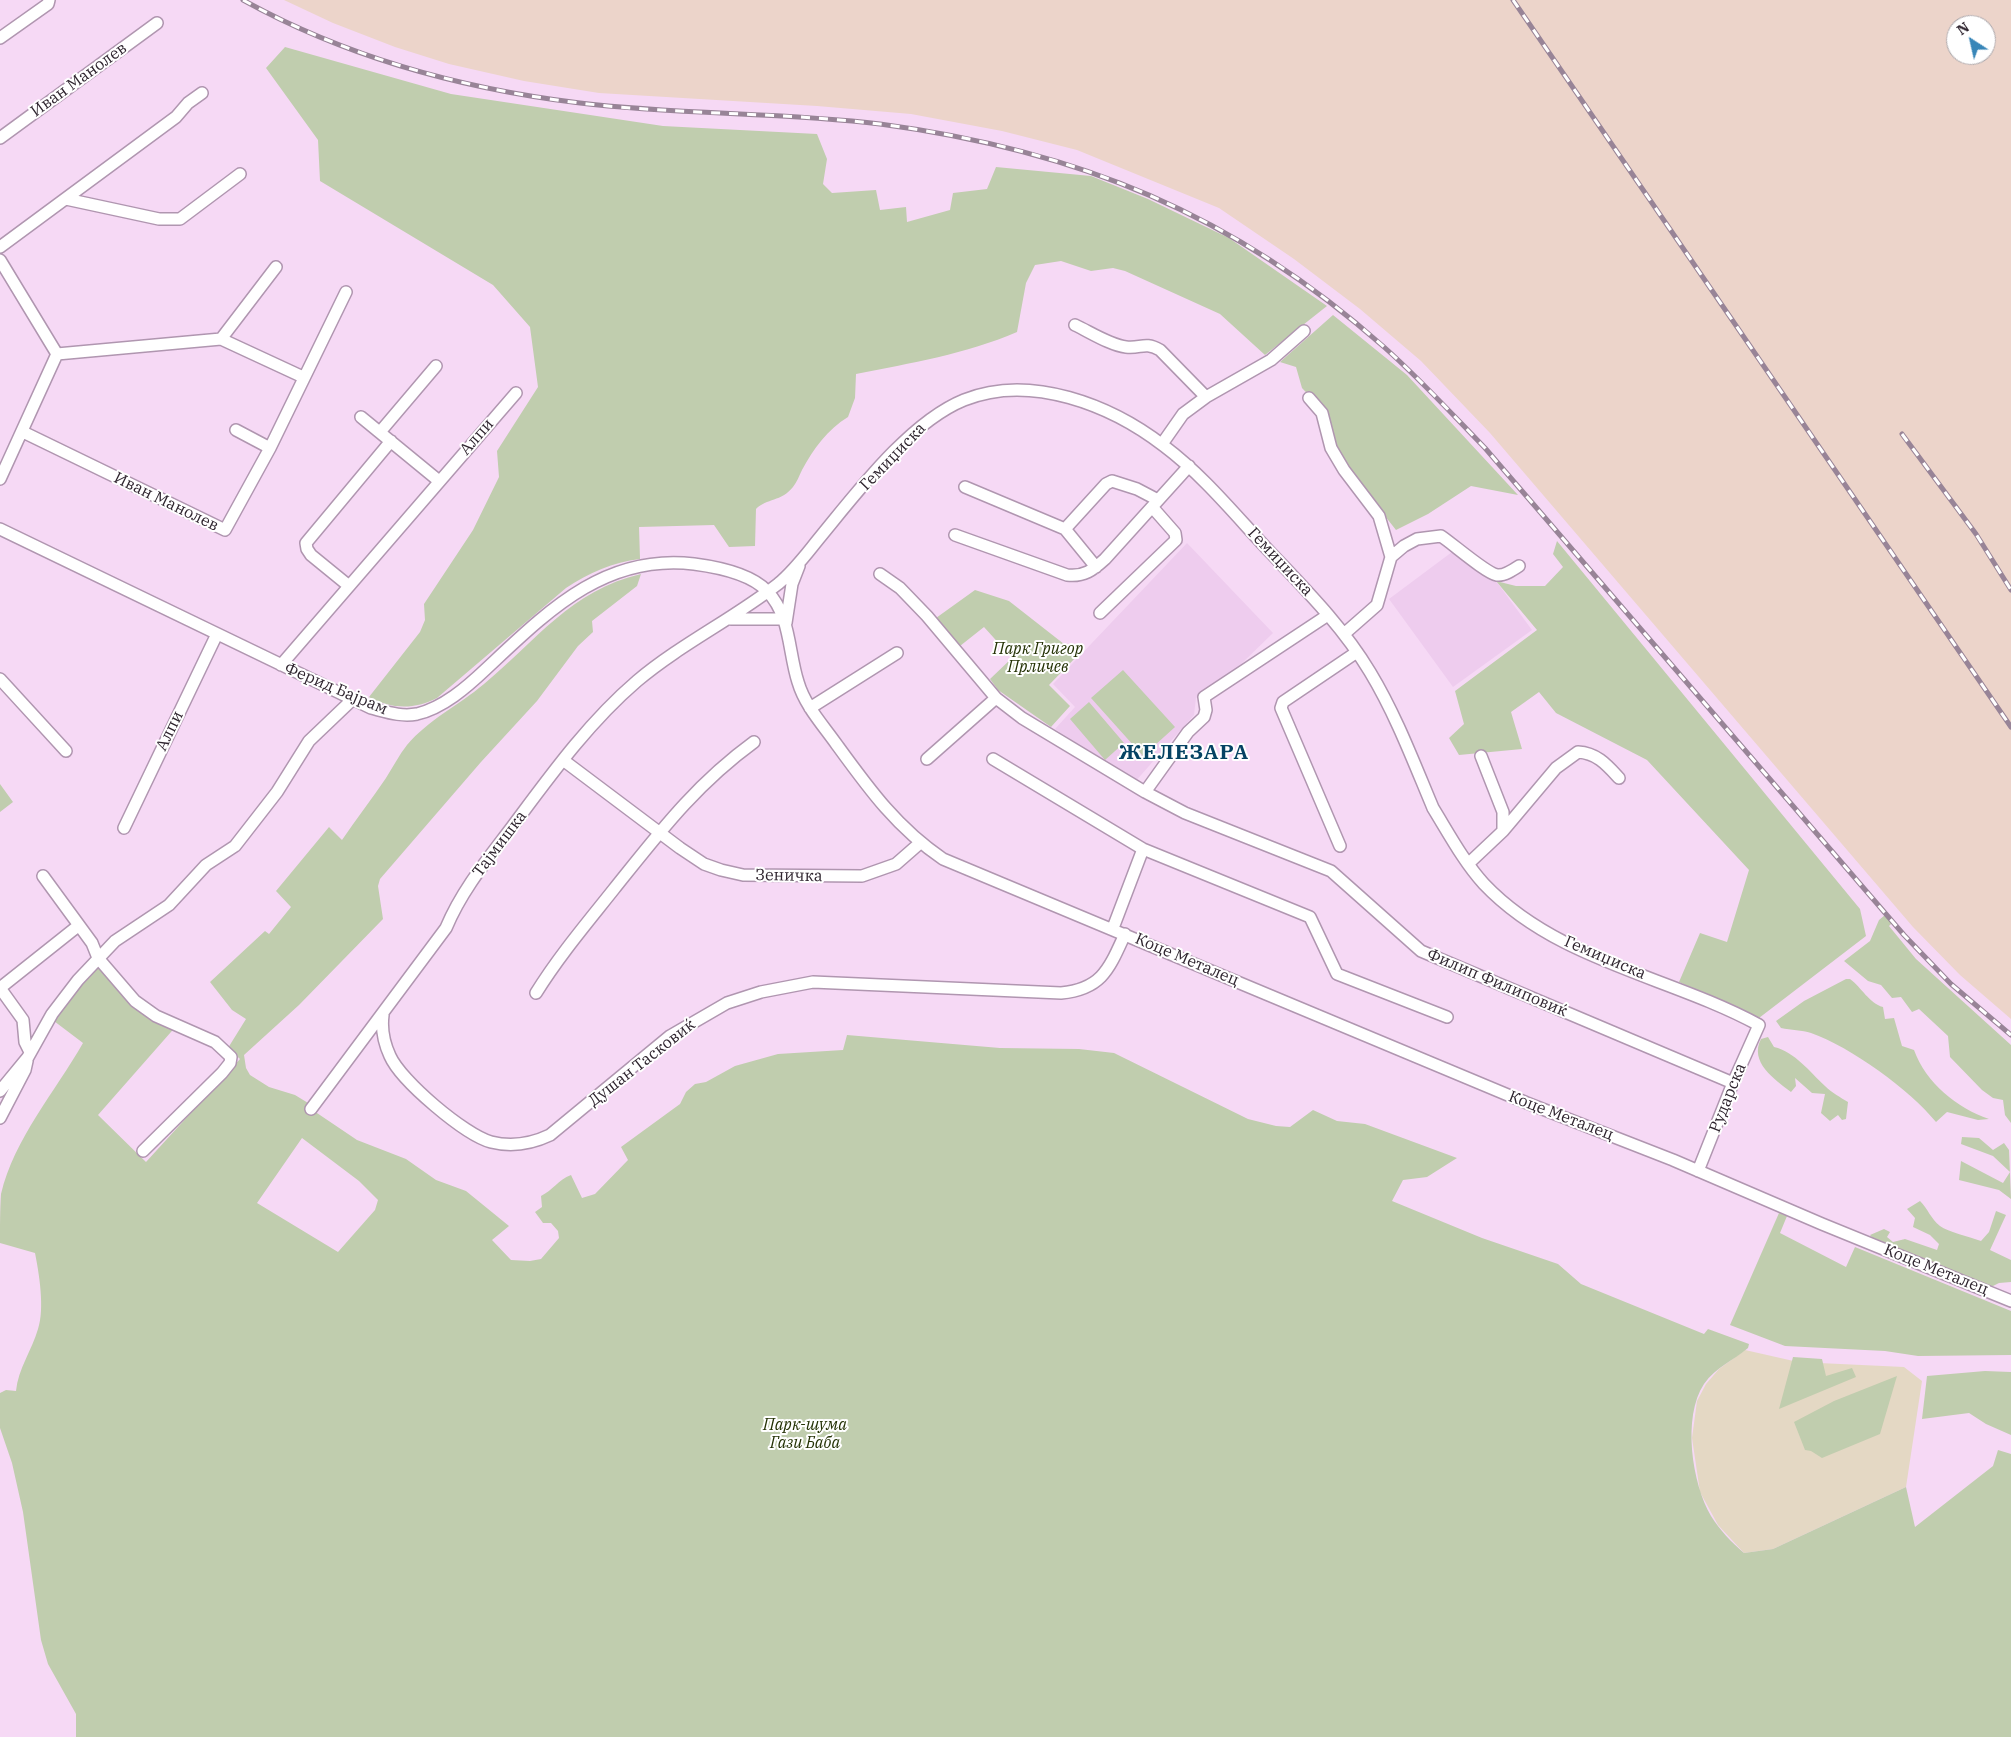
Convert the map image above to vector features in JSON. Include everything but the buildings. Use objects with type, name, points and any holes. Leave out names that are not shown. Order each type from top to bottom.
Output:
[{"type":"street","points":[[0,38],[48,4],[49,0]]},
{"type":"street","name":"Иван Манолев","points":[[0,138],[157,23]]},
{"type":"street","points":[[0,247],[176,117],[188,103],[202,93]]},
{"type":"street","points":[[66,200],[159,219],[180,219],[240,174]]},
{"type":"street","points":[[0,260],[57,354]]},
{"type":"street","points":[[221,339],[276,267]]},
{"type":"street","name":"Иван Манолев","points":[[23,432],[226,530],[270,448],[346,292]]},
{"type":"street","points":[[1075,325],[1127,347],[1144,344],[1152,345],[1160,350],[1206,397]]},
{"type":"street","points":[[1162,444],[1183,414],[1206,397],[1271,360],[1304,331]]},
{"type":"street","points":[[57,354],[221,339],[303,377]]},
{"type":"street","points":[[0,479],[57,354]]},
{"type":"street","points":[[380,432],[436,366]]},
{"type":"street","name":"Гемиџиска","points":[[768,591],[799,565],[819,538],[911,436],[931,419],[965,400],[1002,390],[1047,392],[1114,415],[1162,444],[1189,466],[1344,634],[1358,652],[1383,697],[1434,808],[1468,864],[1507,906],[1565,944],[1760,1025]]},
{"type":"street","name":"Алпи","points":[[281,665],[516,393]]},
{"type":"street","points":[[1309,398],[1322,413],[1331,448],[1344,470],[1379,516],[1391,558]]},
{"type":"street","points":[[361,417],[439,481]]},
{"type":"street","points":[[236,430],[270,448]]},
{"type":"street","points":[[348,586],[311,555],[306,543],[391,441]]},
{"type":"street","points":[[955,535],[1067,575],[1080,575],[1096,567],[1189,466]]},
{"type":"street","points":[[1065,529],[1106,484],[1112,481],[1137,489],[1155,504],[1175,533],[1176,540],[1100,613]]},
{"type":"street","points":[[965,487],[1065,529],[1096,567]]},
{"type":"street","name":"Ферид Бајрам","points":[[0,529],[371,708],[408,716],[428,711],[455,695],[573,593],[599,579],[632,568],[663,563],[694,564],[723,570],[758,582],[768,591]]},
{"type":"street","points":[[1344,634],[1377,605],[1391,558],[1404,546],[1417,539],[1441,536],[1486,570],[1497,575],[1509,572],[1519,566]]},
{"type":"street","name":"Коце Металец","points":[[785,621],[792,584],[799,565]]},
{"type":"street","name":"Филип Филиповиќ","points":[[880,574],[900,588],[927,616],[996,698],[1022,718],[1145,792],[1186,813],[1330,871],[1421,952],[1733,1083]]},
{"type":"street","name":"Коце Металец","points":[[768,591],[785,621],[798,683],[810,708],[871,792],[920,843],[943,858],[1526,1103],[1698,1171],[2011,1301]]},
{"type":"street","name":"Тајмишка","points":[[311,1109],[446,928],[460,897],[563,760],[601,715],[637,682],[696,639],[731,619],[768,591]]},
{"type":"street","points":[[1145,792],[1188,732],[1204,717],[1206,710],[1204,697],[1328,615]]},
{"type":"street","name":"Тајмишка","points":[[731,619],[785,621]]},
{"type":"street","name":"Алпи","points":[[124,828],[217,634]]},
{"type":"street","points":[[1340,846],[1281,708],[1283,702],[1358,652]]},
{"type":"street","points":[[810,708],[897,653]]},
{"type":"street","points":[[0,680],[66,751]]},
{"type":"street","points":[[927,759],[996,698]]},
{"type":"street","points":[[0,1091],[29,1054],[63,999],[98,958],[115,942],[169,905],[206,865],[235,846],[276,792],[309,740],[353,699]]},
{"type":"street","points":[[536,993],[566,950],[694,792],[718,769],[754,742]]},
{"type":"street","points":[[1468,864],[1502,831],[1556,768],[1578,752],[1586,752],[1601,759],[1619,778]]},
{"type":"street","points":[[1482,756],[1503,812],[1502,831]]},
{"type":"street","name":"Зеничка","points":[[563,760],[704,864],[743,875],[862,876],[896,864],[920,843]]},
{"type":"street","points":[[993,760],[1143,849],[1310,917],[1337,974],[1447,1017]]},
{"type":"street","points":[[1113,928],[1143,849]]},
{"type":"street","points":[[43,876],[92,943],[98,958],[142,1008],[215,1042],[231,1057],[230,1063],[222,1073],[143,1151]]},
{"type":"street","points":[[0,1118],[25,1070],[29,1054],[22,1020],[0,988],[78,926]]},
{"type":"street","name":"Душан Тасковиќ","points":[[383,1014],[382,1027],[390,1058],[413,1086],[448,1116],[482,1139],[501,1144],[519,1144],[540,1140],[550,1135],[670,1036],[727,1002],[761,992],[813,982],[1053,993],[1079,991],[1095,983],[1102,976],[1126,934]]},
{"type":"street","name":"Рударска","points":[[1698,1171],[1733,1083],[1760,1025]]},
{"type":"shaded area","points":[[284,0],[2011,0],[2011,1019],[1960,975],[1913,927],[1490,433],[1421,361],[1360,309],[1294,259],[1219,208],[1077,150],[1002,131],[911,114],[817,106],[599,93],[524,81],[449,64],[395,47],[333,23]]},
{"type":"shaded area","points":[[1187,543],[1273,633],[1236,669],[1196,698],[1194,715],[1134,783],[1055,729],[1075,707],[1053,684]]},
{"type":"shaded area","points":[[1452,552],[1496,581],[1532,630],[1453,687],[1389,599]]},
{"type":"shaded area","points":[[1745,1350],[1798,1362],[1904,1367],[1922,1381],[1906,1487],[1773,1549],[1744,1553],[1718,1525],[1700,1492],[1692,1438],[1697,1401],[1706,1384],[1719,1369]]},
{"type":"green space","points":[[285,47],[451,94],[663,126],[817,134],[827,159],[823,184],[832,193],[876,190],[880,210],[906,207],[907,222],[950,210],[953,193],[987,189],[996,167],[1091,176],[1148,199],[1229,238],[1327,306],[1265,355],[1220,314],[1125,271],[1113,268],[1091,271],[1061,261],[1035,265],[1026,283],[1017,332],[958,352],[856,374],[855,398],[848,417],[840,422],[816,447],[788,492],[756,509],[755,546],[729,547],[714,525],[639,527],[640,559],[602,569],[566,588],[437,698],[420,705],[394,706],[369,697],[420,632],[425,620],[424,604],[473,530],[499,477],[497,451],[538,387],[530,327],[493,285],[320,181],[318,140],[266,68]]},
{"type":"green space","points":[[1333,315],[1407,375],[1518,495],[1471,486],[1428,514],[1396,530],[1351,473],[1337,451],[1328,416],[1302,388],[1296,367],[1280,362]]},
{"type":"green space","points":[[1557,541],[1860,909],[1866,936],[1759,1018],[1679,982],[1700,933],[1727,942],[1749,870],[1647,760],[1556,713],[1539,692],[1511,712],[1522,749],[1459,755],[1449,738],[1464,724],[1455,691],[1537,630],[1496,581],[1516,586],[1545,586],[1563,567],[1553,554]]},
{"type":"green space","name":"Парк-шума Гази Баба","points":[[641,574],[637,586],[592,621],[593,632],[578,646],[537,701],[481,762],[380,879],[378,886],[383,919],[299,1005],[244,1055],[246,1068],[250,1075],[269,1087],[295,1095],[313,1106],[311,1109],[357,1140],[406,1159],[436,1180],[466,1191],[509,1226],[492,1240],[511,1260],[530,1261],[541,1259],[559,1238],[558,1231],[551,1223],[543,1223],[535,1212],[542,1207],[541,1196],[571,1175],[582,1198],[595,1194],[628,1160],[621,1147],[680,1104],[686,1092],[695,1084],[706,1082],[735,1066],[778,1054],[843,1050],[847,1035],[1000,1048],[1079,1049],[1114,1053],[1248,1119],[1276,1126],[1290,1127],[1313,1110],[1337,1121],[1365,1124],[1457,1158],[1427,1177],[1403,1180],[1392,1201],[1482,1238],[1558,1264],[1581,1284],[1704,1334],[1708,1329],[1749,1344],[1748,1348],[1719,1369],[1704,1384],[1697,1398],[1693,1414],[1692,1432],[1695,1469],[1704,1502],[1718,1526],[1744,1553],[1773,1549],[1906,1487],[1915,1527],[1993,1466],[1998,1450],[2011,1454],[2011,1737],[76,1737],[76,1714],[48,1664],[41,1640],[23,1512],[12,1463],[0,1428],[0,1393],[6,1390],[16,1391],[19,1375],[38,1329],[41,1312],[40,1281],[35,1253],[0,1243],[1,1194],[15,1154],[25,1135],[83,1043],[50,1018],[98,958],[135,1001],[178,1024],[98,1115],[146,1162],[240,1059],[228,1048],[246,1019],[232,1010],[210,982],[265,931],[269,934],[291,907],[276,891],[329,827],[342,840],[404,749],[415,736],[484,684],[574,604],[616,582]],"holes":[[[302,1138],[359,1181],[378,1200],[375,1210],[338,1252],[257,1203]]]},
{"type":"green space","name":"Парк Григор Прличев","points":[[975,590],[1009,601],[1078,655],[1049,685],[1070,706],[1051,727],[998,690],[990,679],[1012,658],[984,627],[960,646],[936,618]]},
{"type":"green space","points":[[1123,670],[1175,727],[1143,756],[1091,698]]},
{"type":"green space","points":[[1089,702],[1124,743],[1105,760],[1070,719]]},
{"type":"green space","points":[[0,784],[13,802],[0,812]]},
{"type":"green space","points":[[1885,915],[1893,922],[1889,926],[1916,959],[2011,1045],[2011,1123],[2005,1115],[2003,1100],[1993,1098],[1982,1090],[1950,1057],[1948,1036],[1919,1009],[1912,1012],[1901,997],[1892,998],[1881,985],[1868,981],[1844,961],[1870,941],[1879,920]]},
{"type":"green space","points":[[1846,979],[1850,979],[1870,999],[1883,1007],[1885,1019],[1894,1018],[1902,1046],[1914,1050],[1926,1073],[1944,1093],[1965,1108],[1989,1119],[1978,1120],[1947,1112],[1936,1122],[1896,1083],[1844,1048],[1811,1033],[1781,1028],[1776,1021],[1804,1001]]},
{"type":"green space","points":[[1768,1037],[1774,1047],[1789,1053],[1836,1095],[1848,1102],[1846,1119],[1842,1120],[1838,1115],[1830,1121],[1821,1113],[1825,1094],[1812,1093],[1795,1078],[1796,1086],[1791,1092],[1771,1076],[1758,1055],[1761,1039]]},
{"type":"green space","points":[[1962,1137],[1979,1138],[1993,1150],[2004,1143],[2009,1150],[2010,1172],[1993,1156],[1961,1144]]},
{"type":"green space","points":[[1961,1161],[2003,1183],[2010,1172],[2011,1199],[1999,1190],[1959,1180]]},
{"type":"green space","points":[[1920,1201],[1940,1226],[1981,1241],[1989,1232],[1996,1211],[2006,1215],[1990,1250],[2011,1260],[2011,1282],[1999,1283],[1991,1287],[1876,1242],[1870,1235],[1884,1229],[1890,1232],[1887,1237],[1893,1242],[1905,1239],[1937,1250],[1939,1244],[1930,1235],[1913,1227],[1915,1218],[1907,1209]]},
{"type":"green space","points":[[1779,1213],[1787,1216],[1780,1233],[1846,1267],[1855,1247],[2011,1311],[2011,1355],[1918,1356],[1885,1351],[1785,1346],[1730,1325]]},
{"type":"green space","points":[[1793,1357],[1822,1359],[1826,1376],[1852,1368],[1856,1377],[1779,1409]]},
{"type":"green space","points":[[1985,1371],[2011,1372],[2011,1435],[1986,1424],[1969,1413],[1922,1419],[1927,1376]]},
{"type":"green space","points":[[1897,1376],[1880,1434],[1822,1458],[1811,1451],[1805,1450],[1794,1422],[1834,1401]]},
{"type":"railway","points":[[243,0],[282,20],[364,54],[407,68],[493,89],[536,97],[618,107],[843,120],[952,136],[1021,151],[1086,171],[1150,195],[1211,225],[1270,260],[1327,300],[1384,347],[1436,397],[1485,448],[1904,935],[1951,984],[2011,1035]]},
{"type":"railway","points":[[1513,0],[2011,727]]},
{"type":"railway","points":[[1902,434],[1976,534],[2011,590]]},
{"type":"district","name":"ЖЕЛЕЗАРА","points":[[1184,753]]}]
